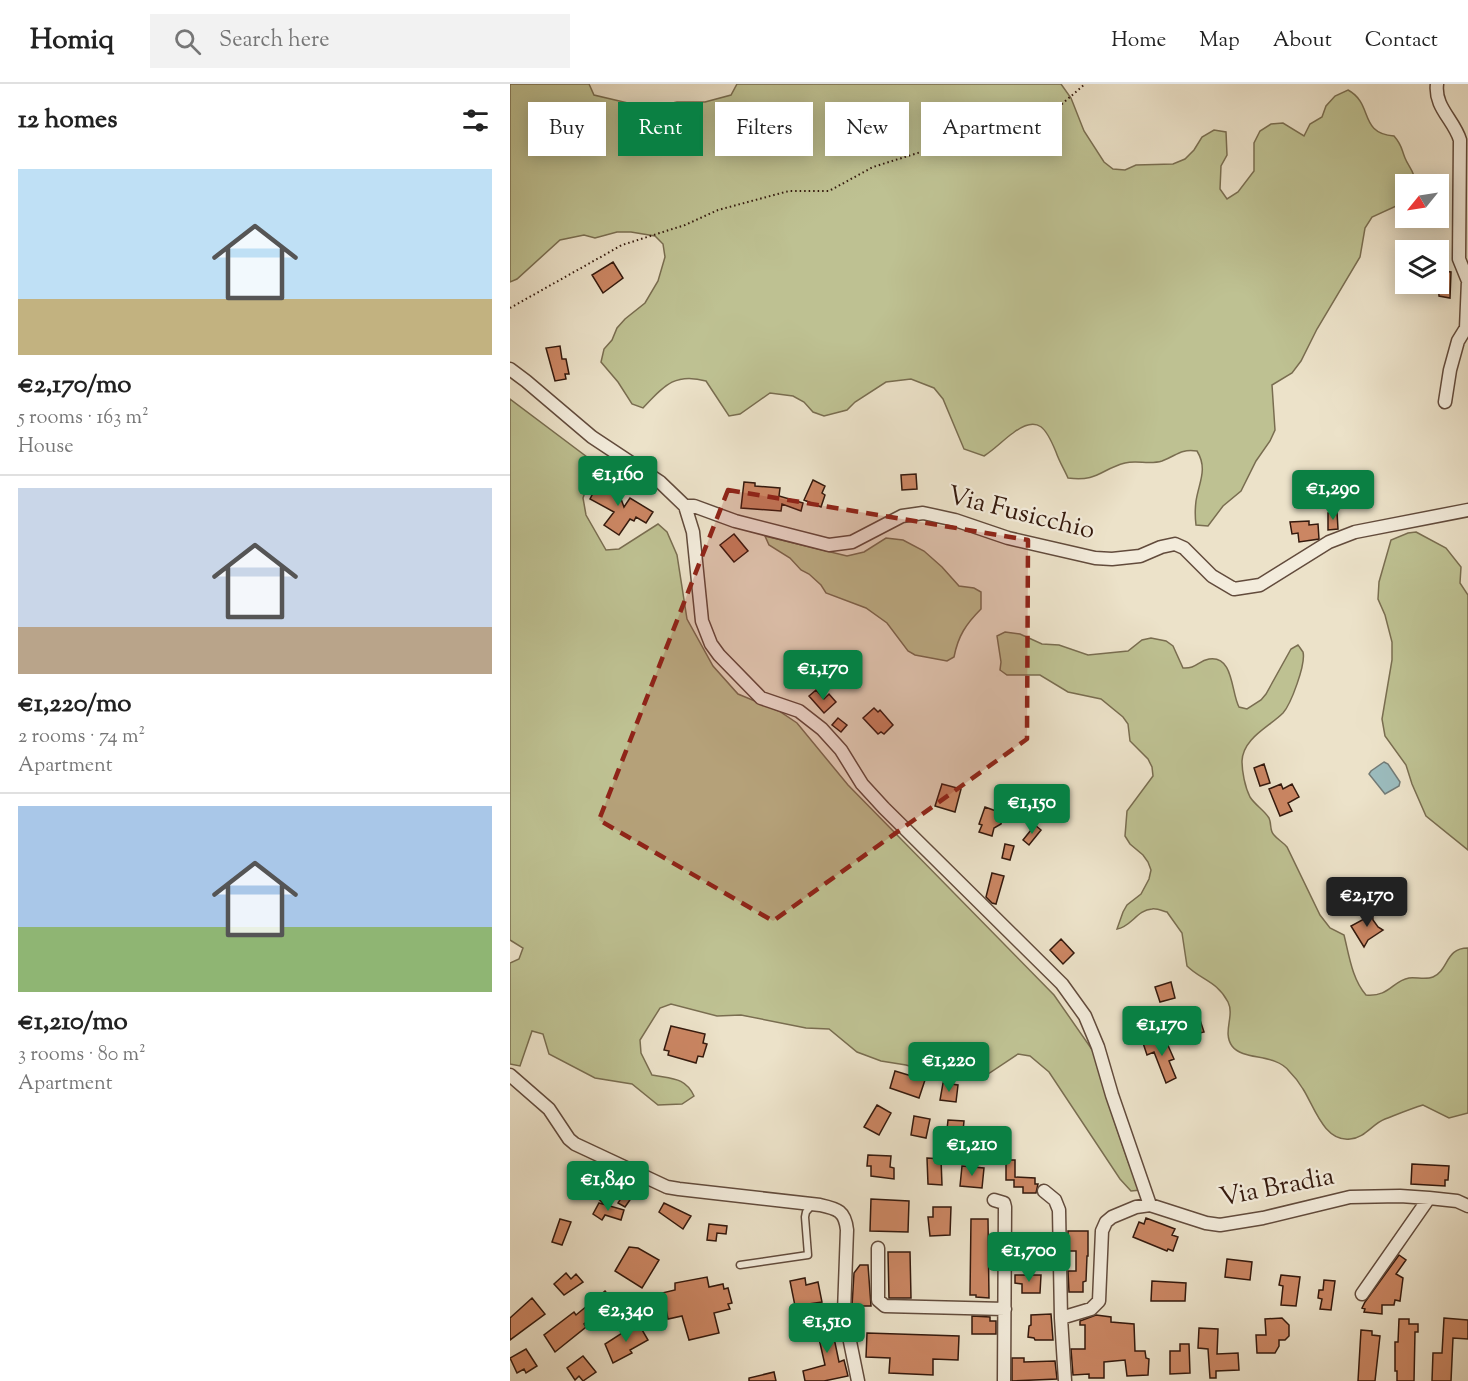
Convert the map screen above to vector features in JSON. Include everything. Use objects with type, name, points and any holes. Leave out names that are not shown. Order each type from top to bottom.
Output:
[{"type":"street","points":[[1437,84],[1437,98],[1440,106],[1454,125],[1460,140],[1459,259],[1468,281],[1466,332],[1458,340],[1445,402]]},
{"type":"street","points":[[510,369],[592,437],[660,482],[685,506],[693,532],[702,621],[711,644],[725,662],[762,699],[799,711],[822,729],[841,750],[862,784],[1062,984],[1085,1016],[1098,1047],[1150,1205],[1136,1207],[1106,1222],[1102,1239],[1099,1301],[1092,1309],[1061,1318]]},
{"type":"street","name":"Via Fusicchio","points":[[685,506],[829,545],[852,542],[902,516],[923,513],[955,520],[1008,538],[1095,558],[1140,556],[1175,544],[1184,548],[1212,576],[1234,589],[1260,585],[1329,542],[1355,531],[1468,510]]},
{"type":"street","points":[[510,1075],[549,1109],[569,1139],[575,1144],[667,1186],[679,1190],[813,1204],[834,1208],[841,1212],[846,1219],[848,1230],[844,1312],[858,1381]]},
{"type":"street","points":[[1044,1191],[1055,1200],[1059,1210],[1065,1381]]},
{"type":"street","name":"Via Bradia","points":[[1150,1205],[1206,1223],[1220,1225],[1263,1218],[1350,1197],[1429,1198],[1457,1201],[1468,1206]]},
{"type":"street","points":[[1362,1294],[1429,1198]]},
{"type":"street","points":[[994,1200],[1004,1203],[1005,1207],[1004,1381]]},
{"type":"street","points":[[878,1248],[878,1300],[881,1305],[1005,1309]]},
{"type":"lane","points":[[740,1265],[808,1255],[806,1212],[813,1204]]},
{"type":"path","points":[[510,308],[622,245],[685,225],[718,210],[789,191],[829,191],[873,167],[1055,111],[1084,84]]},
{"type":"highlighted area","points":[[728,490],[1028,540],[1027,739],[773,921],[599,820]]},
{"type":"green space","points":[[510,84],[589,84],[594,95],[624,102],[618,102],[618,156],[703,156],[703,102],[731,95],[737,84],[1061,84],[1071,98],[1084,131],[1104,162],[1113,169],[1125,170],[1136,165],[1173,164],[1185,159],[1202,137],[1214,130],[1226,132],[1227,155],[1221,166],[1220,189],[1227,199],[1238,192],[1254,171],[1254,143],[1260,131],[1271,124],[1283,123],[1304,136],[1310,124],[1322,117],[1326,106],[1335,96],[1348,90],[1361,103],[1375,130],[1394,136],[1399,142],[1413,174],[1395,174],[1395,207],[1372,217],[1365,228],[1360,257],[1317,329],[1301,361],[1292,373],[1272,385],[1275,430],[1241,491],[1223,506],[1208,526],[1196,525],[1196,501],[1202,476],[1202,464],[1197,451],[1182,452],[1157,462],[1125,463],[1093,477],[1068,478],[1049,437],[1036,424],[1022,427],[984,456],[964,449],[943,399],[934,388],[911,379],[886,382],[855,402],[847,410],[824,416],[813,412],[804,402],[793,396],[770,393],[740,414],[729,416],[706,381],[685,378],[663,388],[643,408],[632,404],[618,382],[601,362],[604,349],[612,340],[617,328],[645,303],[658,281],[665,257],[663,244],[655,236],[617,232],[595,238],[584,235],[560,240],[517,279],[510,282]]},
{"type":"green space","points":[[510,399],[595,463],[583,498],[586,515],[606,550],[619,549],[658,524],[667,532],[677,555],[687,619],[713,666],[738,694],[779,711],[797,723],[848,785],[1054,995],[1100,1061],[1103,1082],[1115,1123],[1141,1190],[1131,1191],[1120,1179],[1049,1072],[1030,1056],[1018,1054],[985,1076],[940,1075],[906,1065],[881,1061],[857,1052],[829,1029],[806,1028],[741,1015],[717,1016],[671,1004],[660,1008],[640,1040],[641,1053],[652,1075],[677,1080],[686,1085],[694,1096],[682,1104],[658,1105],[632,1084],[595,1078],[549,1054],[543,1034],[532,1031],[520,1066],[510,1064],[510,963],[519,959],[523,948],[510,940]]},
{"type":"green space","points":[[1416,532],[1446,548],[1461,567],[1460,583],[1468,595],[1468,850],[1426,816],[1406,765],[1385,736],[1382,719],[1392,660],[1392,642],[1378,599],[1379,582],[1391,540]]},
{"type":"green space","points":[[765,536],[847,556],[864,552],[886,538],[903,540],[924,551],[959,586],[974,588],[981,592],[981,609],[963,631],[954,657],[947,661],[915,655],[908,651],[887,623],[866,608],[826,593],[821,585],[801,570],[790,558],[769,545]]},
{"type":"green space","points":[[1005,632],[1020,634],[1042,644],[1059,645],[1088,655],[1128,651],[1142,640],[1151,638],[1166,641],[1173,646],[1183,668],[1209,659],[1217,659],[1223,663],[1230,676],[1239,707],[1247,709],[1266,694],[1291,649],[1298,645],[1303,652],[1302,665],[1290,701],[1283,713],[1252,739],[1243,753],[1242,765],[1247,789],[1252,800],[1269,818],[1272,833],[1287,847],[1320,915],[1330,928],[1344,935],[1354,974],[1366,995],[1380,994],[1398,982],[1409,978],[1433,977],[1442,970],[1451,955],[1468,948],[1468,1113],[1449,1118],[1423,1105],[1380,1121],[1355,1138],[1341,1138],[1333,1135],[1321,1122],[1298,1082],[1283,1065],[1244,1054],[1232,1046],[1228,1035],[1230,1007],[1228,1002],[1219,989],[1187,966],[1182,933],[1167,912],[1147,910],[1122,928],[1117,929],[1127,905],[1141,894],[1151,870],[1143,855],[1130,844],[1125,836],[1127,811],[1153,776],[1152,767],[1148,759],[1130,741],[1128,724],[1123,717],[1101,699],[1068,692],[1040,675],[1007,675],[1000,670],[997,636]]},
{"type":"water","points":[[1384,762],[1388,764],[1400,782],[1399,786],[1385,794],[1369,774]]},
{"type":"building","points":[[613,262],[623,278],[603,293],[592,275]]},
{"type":"building","points":[[1449,272],[1451,272],[1450,298],[1439,296],[1439,294],[1449,294]]},
{"type":"building","points":[[560,346],[562,359],[566,359],[569,374],[565,374],[566,379],[555,381],[546,348]]},
{"type":"building","points":[[916,474],[917,489],[902,490],[901,475]]},
{"type":"building","points":[[813,480],[825,486],[821,507],[804,500]]},
{"type":"building","points":[[597,481],[617,488],[624,507],[630,498],[653,512],[646,523],[636,517],[634,521],[630,519],[619,535],[604,525],[614,512],[590,499],[592,495],[590,494]]},
{"type":"building","points":[[744,482],[755,483],[755,486],[780,488],[779,496],[803,503],[801,511],[782,504],[781,511],[741,508]]},
{"type":"building","points":[[1337,512],[1338,529],[1328,530],[1328,513]]},
{"type":"building","points":[[1309,521],[1309,525],[1318,524],[1319,539],[1299,542],[1298,533],[1292,534],[1290,522]]},
{"type":"building","points":[[734,534],[748,551],[734,562],[720,545]]},
{"type":"building","points":[[808,667],[814,674],[802,683],[797,676]]},
{"type":"building","points":[[816,690],[824,699],[829,694],[836,702],[824,713],[809,696]]},
{"type":"building","points":[[874,708],[878,712],[880,710],[893,725],[884,734],[881,732],[878,734],[863,718]]},
{"type":"building","points":[[838,718],[847,725],[841,732],[832,725]]},
{"type":"building","points":[[1264,764],[1270,783],[1260,786],[1254,768]]},
{"type":"building","points":[[942,784],[961,789],[955,812],[935,806]]},
{"type":"building","points":[[1281,784],[1283,789],[1292,784],[1299,797],[1288,803],[1292,811],[1280,816],[1269,789]]},
{"type":"building","points":[[985,807],[996,811],[995,813],[1001,815],[1002,818],[1001,824],[994,828],[992,836],[979,832],[982,825],[979,824]]},
{"type":"building","points":[[1035,825],[1041,830],[1029,845],[1023,840]]},
{"type":"building","points":[[1005,844],[1014,846],[1010,860],[1002,858]]},
{"type":"building","points":[[992,873],[1004,876],[996,904],[986,897]]},
{"type":"building","points":[[1372,902],[1373,920],[1383,930],[1368,940],[1364,947],[1351,926],[1366,918]]},
{"type":"building","points":[[1061,939],[1074,953],[1063,964],[1050,950]]},
{"type":"building","points":[[1171,982],[1175,998],[1160,1002],[1155,987]]},
{"type":"building","points":[[1198,1014],[1204,1032],[1195,1034],[1190,1017]]},
{"type":"building","points":[[671,1026],[705,1034],[703,1043],[707,1044],[703,1057],[698,1056],[696,1063],[668,1055],[669,1051],[664,1050]]},
{"type":"building","points":[[1161,1037],[1163,1042],[1166,1041],[1174,1059],[1169,1061],[1176,1078],[1166,1083],[1154,1052],[1147,1055],[1143,1043]]},
{"type":"building","points":[[895,1071],[925,1080],[919,1098],[890,1088]]},
{"type":"building","points":[[943,1083],[958,1085],[956,1102],[940,1100]]},
{"type":"building","points":[[877,1105],[891,1113],[879,1135],[864,1127]]},
{"type":"building","points":[[914,1116],[930,1119],[926,1138],[911,1135]]},
{"type":"building","points":[[948,1120],[964,1121],[962,1141],[946,1139]]},
{"type":"building","points":[[986,1131],[1002,1133],[1000,1152],[980,1150],[981,1137],[985,1138]]},
{"type":"building","points":[[868,1155],[891,1156],[890,1167],[894,1168],[894,1179],[871,1176],[871,1166],[867,1166]]},
{"type":"building","points":[[927,1158],[941,1159],[942,1185],[928,1184]]},
{"type":"building","points":[[1006,1160],[1015,1160],[1015,1177],[1035,1178],[1035,1184],[1038,1184],[1036,1193],[1023,1193],[1023,1187],[1014,1187],[1014,1180],[1006,1180]]},
{"type":"building","points":[[1412,1164],[1449,1166],[1445,1186],[1411,1184]]},
{"type":"building","points":[[962,1166],[984,1168],[982,1188],[960,1186]]},
{"type":"building","points":[[613,1171],[626,1183],[605,1205],[593,1194]]},
{"type":"building","points":[[633,1180],[641,1184],[625,1207],[618,1203]]},
{"type":"building","points":[[871,1199],[909,1201],[908,1232],[870,1231]]},
{"type":"building","points":[[599,1203],[624,1210],[621,1220],[605,1215],[602,1220],[593,1214]]},
{"type":"building","points":[[664,1203],[691,1216],[683,1229],[659,1212]]},
{"type":"building","points":[[933,1207],[951,1207],[950,1235],[930,1236],[928,1217],[933,1217]]},
{"type":"building","points":[[1146,1218],[1175,1229],[1172,1235],[1178,1237],[1173,1251],[1168,1249],[1167,1251],[1133,1237],[1139,1222],[1144,1224]]},
{"type":"building","points":[[560,1219],[571,1222],[562,1245],[552,1242]]},
{"type":"building","points":[[971,1219],[988,1219],[989,1298],[970,1295]]},
{"type":"building","points":[[709,1224],[727,1226],[726,1234],[717,1233],[716,1241],[707,1240]]},
{"type":"building","points":[[1068,1231],[1088,1231],[1086,1281],[1083,1282],[1083,1292],[1069,1292],[1068,1271],[1076,1271],[1076,1251],[1068,1251]]},
{"type":"building","points":[[629,1247],[638,1248],[659,1260],[642,1288],[615,1271]]},
{"type":"building","points":[[888,1252],[910,1252],[911,1298],[889,1298]]},
{"type":"building","points":[[1399,1255],[1406,1260],[1396,1274],[1403,1278],[1400,1301],[1395,1300],[1394,1305],[1382,1305],[1382,1314],[1364,1312],[1365,1309],[1362,1308],[1365,1302]]},
{"type":"building","points":[[1227,1259],[1252,1262],[1250,1280],[1225,1277]]},
{"type":"building","points":[[860,1265],[868,1265],[871,1306],[852,1306],[854,1273]]},
{"type":"building","points":[[566,1273],[571,1279],[576,1274],[583,1282],[564,1295],[554,1284]]},
{"type":"building","points":[[1015,1275],[1041,1275],[1040,1293],[1022,1293],[1022,1284],[1015,1283]]},
{"type":"building","points":[[1281,1275],[1300,1277],[1296,1306],[1281,1305],[1283,1286],[1279,1285]]},
{"type":"building","points":[[707,1277],[709,1287],[723,1284],[724,1289],[728,1288],[732,1303],[728,1304],[730,1309],[714,1313],[719,1333],[689,1340],[682,1316],[668,1319],[666,1309],[663,1310],[658,1294],[675,1290],[675,1283]]},
{"type":"building","points":[[805,1278],[806,1285],[818,1282],[822,1302],[795,1306],[790,1281]]},
{"type":"building","points":[[1324,1280],[1335,1281],[1331,1310],[1320,1309],[1322,1299],[1318,1298],[1319,1290],[1323,1290]]},
{"type":"building","points":[[1152,1281],[1186,1283],[1185,1301],[1151,1301]]},
{"type":"building","points":[[605,1291],[618,1307],[607,1315],[602,1309],[584,1324],[586,1327],[555,1352],[544,1335],[574,1312],[576,1315]]},
{"type":"building","points":[[532,1298],[545,1314],[510,1340],[510,1318]]},
{"type":"building","points":[[1051,1314],[1053,1340],[1035,1340],[1028,1337],[1031,1315]]},
{"type":"building","points":[[1096,1315],[1111,1317],[1111,1322],[1134,1324],[1135,1351],[1145,1351],[1146,1358],[1149,1359],[1148,1375],[1127,1376],[1125,1360],[1104,1362],[1104,1378],[1089,1378],[1089,1374],[1073,1375],[1071,1349],[1085,1349],[1085,1325],[1080,1325],[1080,1321]]},
{"type":"building","points":[[972,1316],[990,1317],[990,1321],[996,1321],[996,1334],[972,1334]]},
{"type":"building","points":[[836,1317],[838,1337],[834,1338],[839,1362],[844,1360],[848,1376],[824,1381],[805,1381],[803,1371],[825,1365],[815,1321]]},
{"type":"building","points":[[1282,1318],[1289,1325],[1289,1336],[1285,1340],[1279,1340],[1275,1353],[1257,1353],[1256,1335],[1266,1335],[1265,1319]]},
{"type":"building","points":[[1444,1318],[1468,1320],[1468,1339],[1453,1338],[1451,1381],[1432,1381],[1433,1353],[1442,1353]]},
{"type":"building","points":[[1399,1319],[1409,1319],[1409,1324],[1418,1324],[1418,1332],[1415,1332],[1414,1381],[1397,1381],[1395,1342],[1398,1342]]},
{"type":"building","points":[[636,1324],[648,1340],[630,1350],[632,1353],[613,1363],[605,1344]]},
{"type":"building","points":[[1199,1328],[1218,1329],[1217,1354],[1238,1353],[1239,1370],[1216,1371],[1216,1378],[1210,1378],[1208,1349],[1198,1348]]},
{"type":"building","points":[[1361,1330],[1372,1331],[1372,1335],[1380,1336],[1375,1381],[1358,1381]]},
{"type":"building","points":[[867,1333],[959,1336],[958,1360],[933,1359],[933,1375],[889,1373],[890,1358],[866,1357]]},
{"type":"building","points":[[1180,1344],[1189,1344],[1190,1373],[1170,1374],[1170,1351],[1180,1351]]},
{"type":"building","points":[[526,1349],[537,1366],[526,1373],[524,1369],[517,1373],[510,1358]]},
{"type":"building","points":[[583,1356],[596,1372],[583,1381],[579,1376],[575,1380],[567,1368]]},
{"type":"building","points":[[1012,1358],[1024,1358],[1024,1362],[1055,1361],[1057,1379],[1012,1381]]},
{"type":"building","points":[[774,1372],[776,1381],[749,1381],[749,1378]]}]
